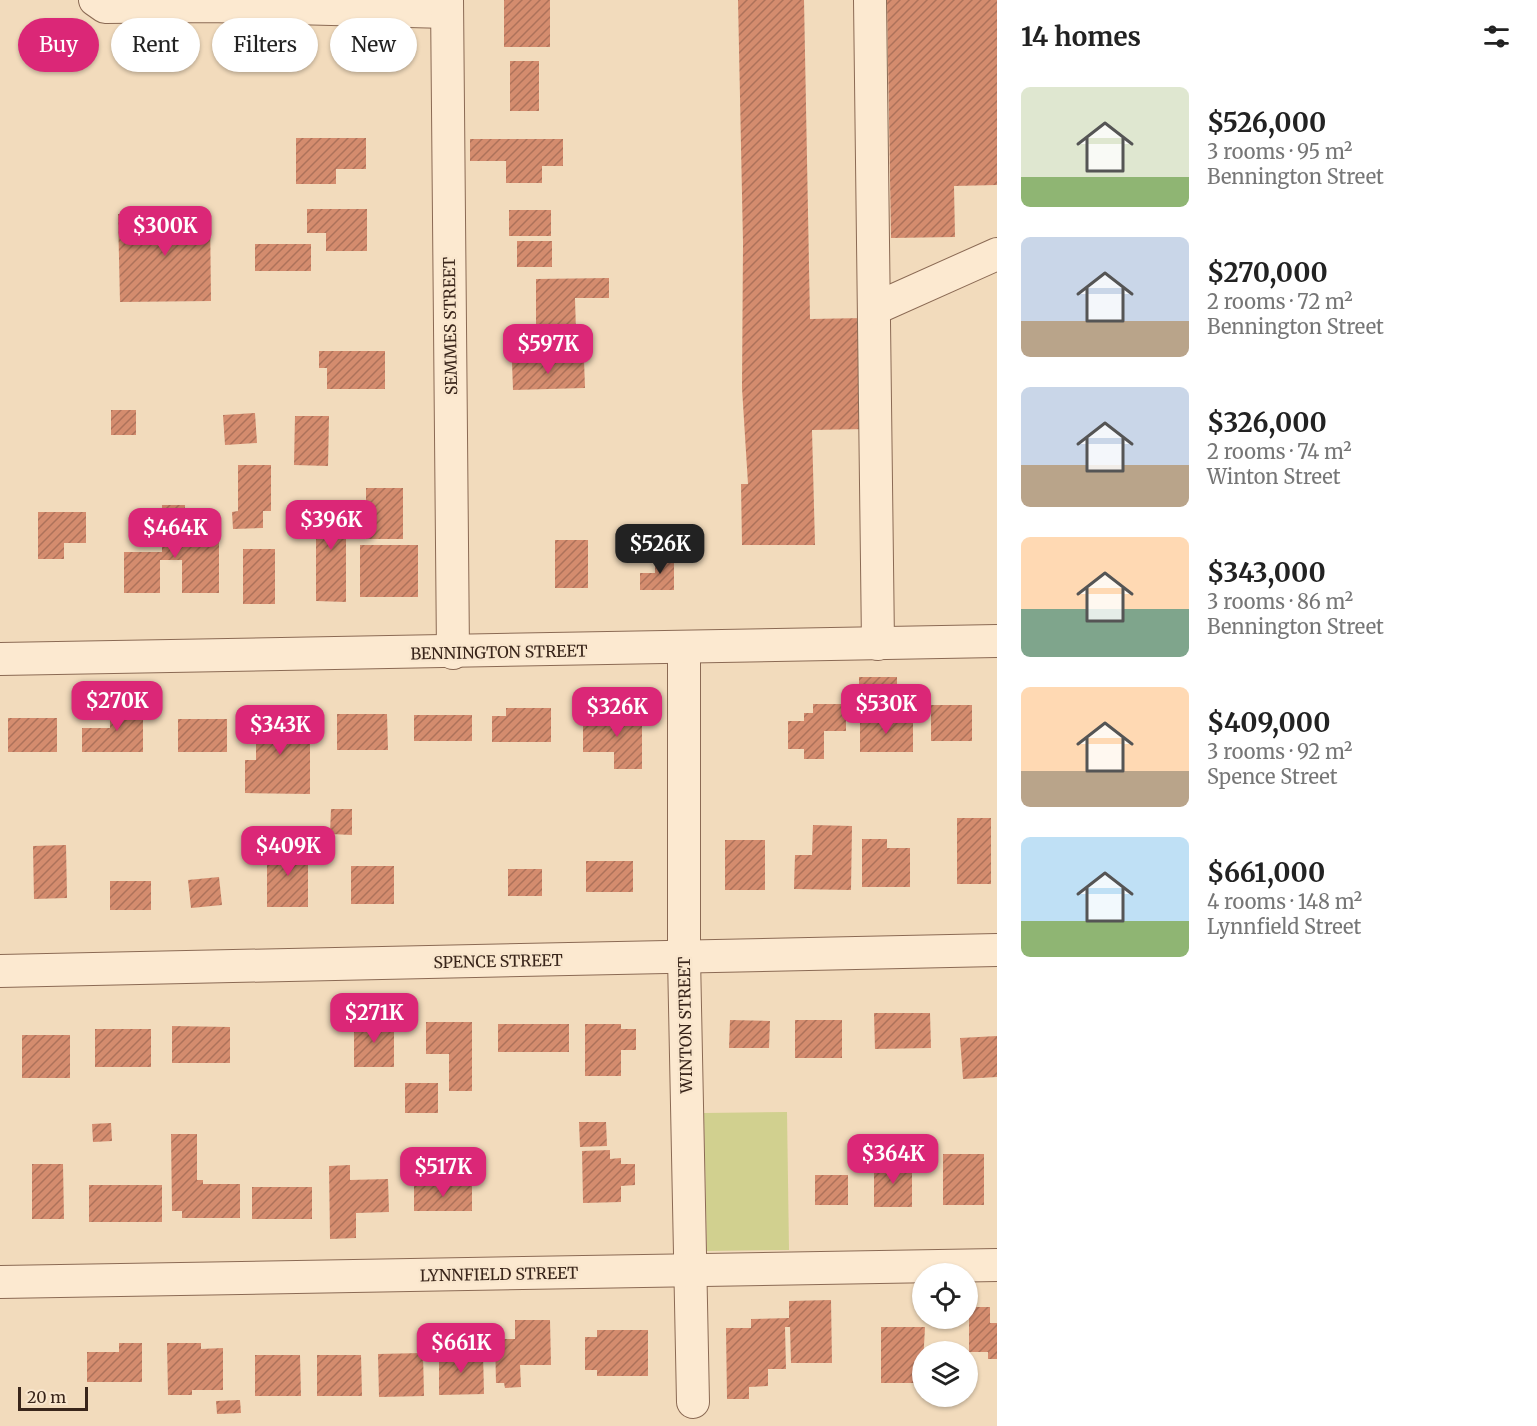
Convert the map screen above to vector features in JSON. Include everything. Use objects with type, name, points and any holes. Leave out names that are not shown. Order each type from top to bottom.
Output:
[{"type":"street","points":[[95,0],[105,7],[447,6]]},
{"type":"street","points":[[870,0],[878,644]]},
{"type":"street","name":"SEMMES STREET","points":[[447,6],[453,653]]},
{"type":"street","points":[[874,309],[997,254]]},
{"type":"street","name":"BENNINGTON STREET","points":[[0,659],[453,653],[997,641]]},
{"type":"street","name":"WINTON STREET","points":[[684,648],[684,957],[693,1402]]},
{"type":"street","name":"SPENCE STREET","points":[[0,971],[997,950]]},
{"type":"street","name":"LYNNFIELD STREET","points":[[0,1282],[997,1265]]},
{"type":"shaded area","points":[[787,1112],[789,1250],[707,1251],[704,1113]]},
{"type":"building","points":[[504,0],[550,0],[550,47],[504,47]]},
{"type":"building","points":[[738,0],[804,0],[810,319],[865,318],[867,429],[812,430],[815,545],[742,545],[741,484],[748,484],[742,388],[743,243]]},
{"type":"building","points":[[887,0],[997,0],[997,185],[954,186],[955,237],[891,238]]},
{"type":"building","points":[[510,61],[539,61],[539,111],[510,111]]},
{"type":"building","points":[[296,138],[366,138],[366,169],[336,169],[336,184],[296,184]]},
{"type":"building","points":[[470,139],[563,139],[563,166],[542,166],[542,183],[506,183],[506,161],[470,161]]},
{"type":"building","points":[[307,209],[367,209],[367,251],[326,251],[326,233],[307,233]]},
{"type":"building","points":[[509,210],[551,210],[551,236],[509,236]]},
{"type":"building","points":[[210,212],[211,301],[120,302],[118,214]]},
{"type":"building","points":[[517,241],[552,241],[552,267],[517,267]]},
{"type":"building","points":[[255,244],[311,244],[311,271],[255,271]]},
{"type":"building","points":[[609,278],[609,298],[575,298],[576,332],[536,332],[536,279]]},
{"type":"building","points":[[319,351],[385,351],[385,389],[327,389],[327,368],[319,368]]},
{"type":"building","points":[[584,360],[585,388],[513,390],[512,362]]},
{"type":"building","points":[[111,410],[136,410],[136,435],[111,435]]},
{"type":"building","points":[[255,413],[257,443],[225,445],[223,415]]},
{"type":"building","points":[[295,416],[329,416],[328,466],[294,465]]},
{"type":"building","points":[[238,465],[271,465],[271,511],[263,511],[263,528],[233,529],[232,512],[238,511]]},
{"type":"building","points":[[366,488],[403,488],[403,539],[366,539]]},
{"type":"building","points":[[316,500],[346,500],[346,602],[316,601]]},
{"type":"building","points":[[162,505],[185,505],[185,539],[219,539],[219,593],[182,593],[182,560],[160,560],[160,593],[124,593],[124,552],[162,552]]},
{"type":"building","points":[[38,512],[86,512],[86,543],[64,543],[64,559],[38,559]]},
{"type":"building","points":[[555,540],[588,540],[588,588],[555,588]]},
{"type":"building","points":[[360,545],[418,545],[418,597],[360,597]]},
{"type":"building","points":[[243,549],[275,549],[275,604],[243,604]]},
{"type":"building","points":[[655,554],[674,554],[674,590],[640,590],[640,573],[655,573]]},
{"type":"building","points":[[859,677],[897,677],[897,705],[859,705]]},
{"type":"building","points":[[813,704],[846,704],[846,731],[824,731],[824,759],[804,759],[804,749],[788,749],[788,721],[804,721],[804,713],[813,713]]},
{"type":"building","points":[[931,705],[972,705],[972,741],[931,741]]},
{"type":"building","points":[[110,706],[143,706],[143,752],[82,752],[82,728],[110,728]]},
{"type":"building","points":[[506,708],[551,708],[551,742],[492,742],[492,716],[506,716]]},
{"type":"building","points":[[601,712],[642,712],[642,769],[614,769],[614,752],[583,752],[583,725],[601,725]]},
{"type":"building","points":[[337,714],[387,714],[388,750],[337,750]]},
{"type":"building","points":[[256,715],[310,715],[310,794],[245,793],[245,760],[256,760]]},
{"type":"building","points":[[414,715],[472,715],[472,741],[414,741]]},
{"type":"building","points":[[8,718],[57,718],[57,752],[8,752]]},
{"type":"building","points":[[178,719],[227,719],[227,752],[178,752]]},
{"type":"building","points":[[860,719],[913,719],[913,752],[860,752]]},
{"type":"building","points":[[331,809],[352,809],[352,835],[330,834]]},
{"type":"building","points":[[957,818],[991,818],[991,884],[957,884]]},
{"type":"building","points":[[813,825],[852,826],[851,890],[794,889],[795,855],[812,855]]},
{"type":"building","points":[[862,839],[887,839],[887,848],[910,848],[910,887],[862,887]]},
{"type":"building","points":[[725,840],[765,840],[765,890],[725,890]]},
{"type":"building","points":[[66,845],[67,898],[34,899],[33,846]]},
{"type":"building","points":[[267,847],[308,847],[308,907],[267,907]]},
{"type":"building","points":[[586,861],[633,861],[633,892],[586,892]]},
{"type":"building","points":[[351,866],[394,866],[394,904],[351,904]]},
{"type":"building","points":[[508,869],[542,869],[542,896],[508,896]]},
{"type":"building","points":[[219,877],[222,905],[191,908],[188,880]]},
{"type":"building","points":[[110,881],[151,881],[151,910],[110,910]]},
{"type":"building","points":[[874,1013],[930,1013],[931,1048],[875,1049]]},
{"type":"building","points":[[730,1020],[770,1021],[769,1048],[729,1048]]},
{"type":"building","points":[[795,1020],[842,1020],[842,1058],[795,1058]]},
{"type":"building","points":[[354,1022],[394,1022],[394,1067],[354,1067]]},
{"type":"building","points":[[426,1022],[472,1022],[472,1091],[449,1091],[449,1054],[426,1054]]},
{"type":"building","points":[[498,1024],[569,1024],[569,1052],[498,1052]]},
{"type":"building","points":[[585,1024],[621,1024],[621,1029],[636,1029],[636,1050],[621,1050],[621,1076],[585,1076]]},
{"type":"building","points":[[172,1026],[230,1027],[230,1063],[172,1063]]},
{"type":"building","points":[[95,1029],[151,1029],[151,1067],[95,1067]]},
{"type":"building","points":[[22,1035],[70,1035],[70,1078],[22,1078]]},
{"type":"building","points":[[997,1036],[997,1077],[963,1079],[960,1038]]},
{"type":"building","points":[[405,1083],[438,1083],[438,1113],[405,1113]]},
{"type":"building","points":[[579,1122],[606,1122],[607,1146],[580,1147]]},
{"type":"building","points":[[111,1123],[112,1141],[93,1142],[92,1124]]},
{"type":"building","points":[[171,1134],[197,1134],[197,1180],[203,1180],[203,1184],[240,1184],[240,1218],[182,1218],[182,1211],[172,1211]]},
{"type":"building","points":[[610,1150],[610,1159],[621,1158],[621,1164],[635,1164],[635,1185],[621,1186],[621,1202],[583,1203],[582,1151]]},
{"type":"building","points":[[943,1154],[984,1154],[984,1205],[943,1205]]},
{"type":"building","points":[[32,1164],[63,1164],[64,1219],[32,1219]]},
{"type":"building","points":[[874,1164],[912,1164],[912,1207],[874,1207]]},
{"type":"building","points":[[350,1165],[350,1180],[388,1179],[389,1212],[356,1213],[356,1238],[330,1239],[329,1166]]},
{"type":"building","points":[[815,1175],[848,1175],[848,1205],[815,1205]]},
{"type":"building","points":[[414,1184],[472,1184],[472,1211],[414,1211]]},
{"type":"building","points":[[89,1185],[162,1185],[162,1222],[89,1222]]},
{"type":"building","points":[[252,1187],[312,1187],[312,1219],[252,1219]]},
{"type":"building","points":[[831,1300],[832,1363],[791,1363],[790,1327],[785,1327],[786,1369],[768,1369],[768,1386],[749,1387],[749,1399],[727,1399],[726,1328],[751,1328],[751,1319],[789,1318],[789,1301]]},
{"type":"building","points":[[978,1307],[990,1307],[990,1323],[997,1323],[997,1359],[988,1359],[988,1352],[978,1352],[978,1341],[969,1341],[969,1329],[978,1329]]},
{"type":"building","points":[[515,1320],[550,1320],[551,1365],[520,1365],[521,1387],[505,1388],[504,1383],[496,1383],[495,1339],[515,1339]]},
{"type":"building","points":[[881,1327],[925,1329],[924,1341],[912,1341],[912,1383],[881,1383]]},
{"type":"building","points":[[597,1330],[648,1330],[648,1376],[597,1376],[597,1370],[585,1370],[585,1337],[597,1337]]},
{"type":"building","points":[[119,1343],[142,1343],[142,1382],[87,1382],[87,1352],[119,1352]]},
{"type":"building","points":[[167,1343],[201,1343],[201,1349],[223,1348],[223,1390],[192,1390],[192,1395],[168,1395]]},
{"type":"building","points":[[423,1353],[424,1396],[379,1397],[378,1354]]},
{"type":"building","points":[[439,1353],[483,1353],[484,1394],[439,1395]]},
{"type":"building","points":[[255,1355],[300,1355],[301,1396],[255,1396]]},
{"type":"building","points":[[317,1355],[361,1355],[362,1396],[317,1396]]},
{"type":"building","points":[[240,1400],[241,1413],[217,1414],[216,1401]]}]
